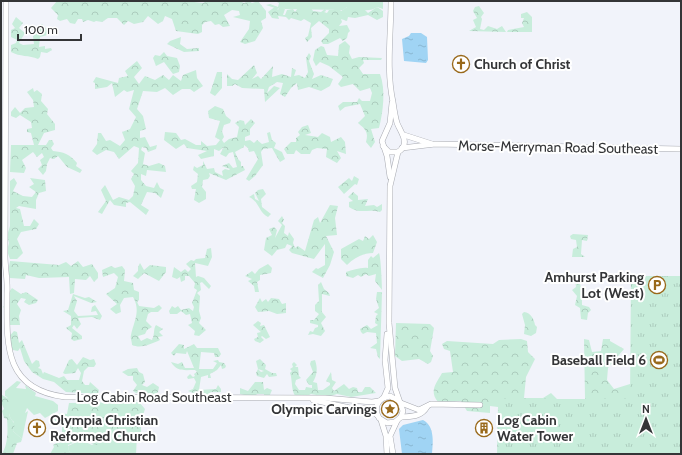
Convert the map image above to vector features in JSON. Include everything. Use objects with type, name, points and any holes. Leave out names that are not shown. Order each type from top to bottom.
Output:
[{"type":"street","points":[[3,256],[6,1]]},
{"type":"street","points":[[391,1],[391,120],[387,131],[382,138],[387,156],[390,180],[389,323],[395,388],[403,411],[390,436],[393,454]]},
{"type":"street","points":[[390,180],[400,150],[405,141],[392,101]]},
{"type":"street","points":[[387,131],[395,129],[403,134]]},
{"type":"street","name":"Morse-Merryman Road Southeast","points":[[403,134],[435,144]]},
{"type":"street","name":"Morse-Merryman Road Southeast","points":[[400,150],[435,144],[681,148]]},
{"type":"street","points":[[383,146],[389,152],[400,150]]},
{"type":"street","name":"Log Cabin Road Southeast","points":[[3,256],[8,288],[7,340],[10,356],[19,374],[40,390],[65,397],[296,398],[379,401]]},
{"type":"street","points":[[387,454],[386,436],[376,409],[379,401],[384,397],[388,388],[385,360],[389,323]]},
{"type":"street","points":[[384,397],[394,397],[414,409],[419,410],[427,407],[429,404],[437,403],[480,405]]},
{"type":"street","name":"Log Cabin Road Southeast","points":[[296,398],[350,408],[369,408],[379,419]]},
{"type":"street","points":[[379,419],[387,423],[399,418],[419,415],[423,413],[427,407]]},
{"type":"green space","points":[[57,1],[186,1],[203,3],[207,1],[239,1],[244,3],[249,1],[252,3],[258,1],[266,11],[266,18],[261,21],[263,28],[255,41],[245,44],[240,42],[249,29],[250,21],[233,17],[240,15],[239,11],[232,10],[224,15],[230,26],[223,27],[219,24],[215,25],[211,21],[205,22],[202,25],[202,32],[198,34],[176,31],[172,19],[165,16],[163,21],[158,24],[148,16],[143,22],[134,24],[128,21],[124,25],[117,18],[108,18],[102,22],[88,20],[83,22],[82,19],[78,19],[75,24],[70,23],[67,19],[60,21],[57,19],[58,15],[51,8]]},
{"type":"green space","points":[[275,1],[383,1],[383,9],[377,7],[370,10],[362,10],[347,7],[343,10],[285,9],[280,7],[278,9],[266,5],[270,4],[278,7],[279,3]]},
{"type":"green space","points":[[276,6],[278,10],[280,6],[285,9],[283,15],[285,15],[287,10],[293,9],[295,12],[298,8],[311,8],[313,11],[321,12],[325,9],[326,11],[324,12],[327,13],[329,10],[334,10],[335,8],[339,8],[341,11],[347,7],[362,7],[368,13],[377,7],[383,11],[383,17],[377,20],[368,15],[355,18],[348,17],[347,21],[341,19],[342,22],[339,26],[347,25],[350,31],[347,38],[343,41],[340,38],[328,44],[323,44],[321,41],[329,33],[329,29],[319,21],[311,28],[312,37],[307,42],[305,38],[308,36],[311,23],[304,19],[301,21],[291,18],[289,20],[286,17],[278,16],[279,19],[272,18],[268,12]]},
{"type":"green space","points":[[479,6],[484,13],[481,17],[480,29],[484,30],[488,26],[497,29],[502,26],[506,32],[469,31],[476,27],[473,20],[477,18],[473,11],[475,7]]},
{"type":"green space","points":[[527,12],[532,17],[532,32],[507,32],[508,30],[524,27],[522,23],[524,18],[521,18],[521,14]]},
{"type":"green space","points":[[16,17],[23,23],[19,28],[25,33],[19,43],[23,45],[34,44],[33,36],[36,34],[35,29],[42,24],[51,34],[40,37],[39,47],[45,46],[45,49],[51,48],[52,50],[47,53],[41,52],[38,59],[11,52],[11,45],[16,43],[17,40],[11,37],[11,30],[15,28],[12,24]]},
{"type":"green space","points":[[181,37],[180,44],[187,49],[199,48],[199,51],[184,52],[167,44],[170,41]]},
{"type":"green space","points":[[345,41],[350,46],[349,53],[352,59],[359,57],[382,58],[381,60],[363,60],[364,63],[359,68],[363,74],[380,74],[382,80],[383,108],[379,128],[371,129],[375,142],[371,148],[366,142],[366,131],[358,123],[365,116],[360,104],[345,107],[340,111],[338,106],[343,102],[357,102],[359,98],[362,101],[370,101],[372,93],[370,88],[360,91],[353,84],[341,87],[338,84],[343,77],[329,66],[320,62],[316,66],[313,60],[315,50],[321,46],[324,47],[327,55],[338,56],[339,45]]},
{"type":"green space","points":[[164,52],[167,56],[177,58],[180,66],[179,72],[173,74],[164,62],[156,66],[153,58],[155,55],[160,56]]},
{"type":"green space","points":[[309,53],[311,56],[309,61],[314,74],[312,79],[321,75],[333,79],[330,86],[321,91],[309,87],[298,90],[297,83],[291,88],[285,97],[280,94],[283,83],[277,82],[269,87],[267,93],[274,86],[280,88],[265,102],[264,89],[242,88],[235,84],[232,86],[227,86],[227,74],[232,79],[238,80],[254,65],[257,73],[252,79],[258,76],[261,79],[273,66],[272,77],[282,74],[291,77],[292,68],[296,70],[294,76],[299,75],[305,78],[308,72],[306,58]]},
{"type":"green space","points":[[137,61],[142,68],[134,77],[139,84],[145,76],[155,80],[163,75],[169,80],[173,75],[181,81],[183,75],[196,70],[197,78],[203,86],[194,92],[190,89],[182,89],[173,95],[165,88],[157,92],[143,91],[137,109],[143,116],[146,129],[140,131],[140,138],[145,137],[150,147],[157,145],[156,149],[148,152],[146,148],[142,147],[141,150],[145,153],[143,164],[149,166],[159,163],[165,166],[166,172],[147,170],[146,176],[141,174],[141,180],[146,186],[154,188],[157,182],[160,188],[164,190],[161,198],[155,193],[147,192],[141,205],[149,210],[146,215],[130,202],[126,203],[126,207],[114,205],[110,200],[102,214],[98,212],[106,201],[101,190],[105,185],[113,200],[119,197],[129,200],[133,196],[135,186],[131,179],[134,174],[131,171],[138,163],[139,148],[134,146],[119,159],[114,152],[106,150],[97,155],[92,151],[97,144],[98,133],[101,133],[106,141],[110,140],[120,146],[125,140],[122,132],[130,129],[136,117],[129,109],[134,90],[127,92],[124,90],[115,97],[112,83],[107,87],[95,89],[95,83],[93,82],[96,77],[118,83],[119,78],[128,76],[125,71]]},
{"type":"green space","points":[[217,72],[222,72],[222,88],[215,96],[210,93]]},
{"type":"green space","points":[[33,88],[34,92],[37,90],[42,94],[41,101],[48,109],[47,114],[55,124],[55,130],[44,133],[38,145],[46,145],[49,140],[52,140],[54,144],[51,148],[53,151],[72,157],[77,163],[76,166],[82,170],[80,173],[67,167],[58,156],[54,159],[50,158],[46,171],[43,175],[38,169],[42,165],[40,160],[44,157],[42,153],[37,157],[33,152],[22,160],[26,168],[24,173],[10,172],[11,145],[34,145],[31,133],[27,132],[27,129],[32,128],[31,122],[20,115],[16,118],[11,116],[11,112],[15,107],[20,113],[25,108],[34,107],[33,100],[27,92]]},
{"type":"green space","points":[[215,106],[223,109],[226,116],[231,120],[230,123],[224,125],[222,131],[224,137],[222,140],[224,143],[229,139],[237,137],[239,127],[235,123],[240,120],[244,121],[245,125],[251,119],[255,123],[250,129],[250,135],[245,137],[245,141],[250,140],[254,143],[257,140],[262,144],[269,142],[267,133],[270,132],[272,140],[276,143],[274,148],[282,152],[285,159],[280,162],[272,148],[263,149],[261,152],[263,165],[255,176],[249,181],[246,179],[258,159],[254,151],[249,152],[248,148],[244,145],[244,147],[235,152],[241,162],[241,166],[243,166],[245,170],[226,180],[209,173],[210,176],[208,179],[203,180],[202,187],[206,192],[206,199],[199,203],[194,200],[196,189],[192,189],[191,186],[197,182],[198,174],[193,170],[194,166],[197,168],[203,165],[203,161],[207,169],[214,168],[215,172],[223,176],[222,171],[225,169],[230,169],[222,166],[229,163],[233,168],[237,167],[233,152],[229,153],[226,157],[220,154],[224,147],[219,151],[214,149],[214,156],[201,159],[198,155],[207,151],[187,148],[184,144],[176,149],[164,140],[165,132],[176,133],[181,140],[185,139],[196,145],[201,145],[201,141],[207,146],[216,145],[220,140],[215,137],[220,121],[209,118],[208,111]]},
{"type":"green space","points":[[308,125],[311,133],[305,135],[318,137],[322,133],[330,137],[331,142],[341,137],[345,142],[346,154],[337,151],[341,158],[337,163],[326,157],[327,149],[317,148],[312,150],[310,154],[301,154],[296,150],[294,154],[287,154],[284,149],[291,142],[296,142],[296,138],[300,135],[298,132],[302,127]]},
{"type":"green space","points":[[354,176],[359,179],[357,185],[355,184],[344,194],[338,187],[349,178],[352,181]]},
{"type":"green space","points":[[14,178],[17,183],[13,191],[23,196],[32,197],[36,192],[29,187],[34,184],[30,178],[45,180],[46,191],[39,193],[36,200],[36,209],[19,206],[16,208],[20,209],[24,226],[30,226],[34,219],[39,224],[36,229],[21,232],[17,239],[23,253],[17,259],[10,259],[7,251],[9,243],[7,236],[10,226],[10,181]]},
{"type":"green space","points":[[263,189],[266,194],[261,199],[262,207],[271,214],[268,217],[263,213],[255,201],[249,197],[254,194],[255,199],[259,201],[255,193],[258,190]]},
{"type":"green space","points":[[353,192],[358,196],[358,200],[368,199],[365,206],[374,205],[377,207],[382,204],[382,210],[380,212],[357,211],[349,207],[349,202],[353,201],[348,197]]},
{"type":"green space","points":[[330,205],[338,206],[335,218],[337,235],[326,236],[334,252],[330,265],[323,278],[312,272],[316,268],[318,269],[325,265],[325,244],[314,259],[292,253],[289,250],[292,246],[287,244],[285,248],[277,250],[272,256],[264,250],[266,238],[272,235],[269,229],[274,227],[277,230],[275,238],[282,225],[278,221],[282,216],[284,220],[282,223],[285,226],[284,233],[288,236],[289,232],[294,239],[293,243],[295,248],[298,246],[305,251],[314,220],[318,217],[320,223]]},
{"type":"green space","points":[[573,234],[588,235],[587,241],[582,240],[581,254],[585,257],[572,257],[573,249],[577,247],[576,240],[571,239],[570,236]]},
{"type":"green space","points":[[373,235],[377,242],[373,253],[359,256],[347,265],[341,259],[341,249],[359,239],[363,241],[365,236],[369,239]]},
{"type":"green space","points":[[211,248],[212,257],[208,266],[195,263],[196,277],[198,276],[204,278],[211,286],[209,289],[202,282],[200,283],[201,290],[197,293],[200,296],[199,311],[201,318],[199,323],[206,330],[199,336],[194,335],[195,331],[188,325],[192,323],[190,314],[186,315],[181,311],[177,314],[170,314],[169,311],[172,306],[175,308],[178,306],[181,310],[189,308],[193,311],[194,307],[192,303],[197,290],[194,288],[195,283],[189,276],[185,276],[185,280],[181,282],[180,277],[177,279],[172,277],[174,267],[181,272],[185,269],[188,272],[191,269],[186,264],[191,260],[194,261],[196,259],[205,258],[207,249]]},
{"type":"green space","points":[[379,253],[382,290],[375,281],[376,274],[369,276],[366,274],[361,277],[358,275],[353,278],[346,276],[346,272],[360,268],[368,268],[368,260],[371,256],[373,258]]},
{"type":"green space","points":[[10,261],[59,265],[66,262],[71,266],[78,261],[83,267],[92,264],[98,273],[98,278],[94,282],[90,276],[86,280],[75,279],[74,293],[70,294],[69,277],[39,278],[26,275],[25,279],[10,278],[8,272]]},
{"type":"green space","points":[[140,263],[144,270],[150,265],[166,267],[166,272],[159,281],[144,273],[138,279],[133,276],[138,271]]},
{"type":"green space","points":[[268,264],[272,268],[271,273],[260,275],[260,280],[257,282],[259,292],[255,292],[254,286],[248,281],[252,279],[245,276],[252,271],[255,274],[259,269]]},
{"type":"green space","points":[[111,266],[115,268],[122,266],[125,270],[124,281],[133,283],[134,290],[139,292],[139,300],[137,302],[139,306],[154,308],[159,305],[162,308],[158,312],[151,312],[148,314],[146,321],[152,327],[147,330],[145,334],[138,336],[141,341],[147,338],[152,340],[156,325],[163,329],[159,332],[163,336],[158,337],[160,340],[142,346],[132,345],[131,336],[137,311],[135,302],[133,297],[124,298],[120,305],[121,312],[116,314],[110,309],[117,304],[106,294],[115,288],[118,277],[114,273],[103,277],[102,270]]},
{"type":"green space","points":[[631,276],[681,276],[681,454],[500,454],[501,399],[630,399]]},
{"type":"green space","points":[[577,277],[581,287],[582,305],[589,307],[591,310],[588,313],[587,320],[581,319],[580,308],[575,305],[577,296],[572,290],[576,287],[575,279]]},
{"type":"green space","points":[[321,282],[324,289],[330,296],[322,294],[322,312],[326,317],[321,323],[325,331],[321,336],[313,334],[308,335],[310,331],[313,332],[315,328],[318,327],[318,325],[310,323],[310,320],[314,320],[319,314],[315,311],[315,305],[319,301],[318,285]]},
{"type":"green space","points":[[12,288],[21,294],[26,292],[38,300],[36,303],[29,305],[24,302],[26,299],[21,298],[17,304],[21,310],[19,316],[20,325],[10,325],[10,318],[5,313],[7,309],[3,307],[6,304],[7,295]]},
{"type":"green space","points":[[377,292],[382,292],[380,359],[376,349],[370,348],[377,343],[376,333],[367,332],[363,334],[360,329],[367,325],[371,329],[378,325],[375,323],[376,316],[378,314],[374,312],[379,308],[376,299]]},
{"type":"green space","points":[[73,294],[85,298],[89,297],[97,302],[91,303],[74,296],[77,301],[74,311],[78,316],[98,315],[96,311],[91,312],[92,307],[95,305],[102,316],[100,320],[92,317],[78,318],[81,324],[77,329],[74,325],[72,328],[82,336],[82,339],[74,341],[71,339],[72,333],[66,328],[71,325],[71,316],[63,311],[68,310]]},
{"type":"green space","points":[[260,298],[262,302],[266,299],[268,302],[271,298],[279,299],[282,304],[286,303],[286,313],[277,314],[269,311],[258,312],[255,307]]},
{"type":"green space","points":[[524,312],[532,317],[537,327],[536,333],[531,336],[524,334],[525,325],[522,314]]},
{"type":"green space","points":[[258,321],[261,323],[260,326],[264,325],[270,337],[266,339],[262,336],[261,337],[264,340],[260,343],[254,339],[258,337],[257,333],[261,332],[253,325]]},
{"type":"green space","points":[[396,323],[430,324],[434,328],[430,351],[433,356],[431,362],[428,364],[419,359],[402,361],[395,356]]},
{"type":"green space","points":[[14,331],[17,332],[19,343],[22,340],[32,364],[36,360],[39,361],[40,366],[38,368],[41,369],[43,374],[44,372],[59,378],[64,376],[67,380],[79,380],[81,373],[78,368],[75,373],[63,373],[69,360],[72,359],[77,365],[83,357],[90,360],[94,359],[96,364],[94,367],[88,367],[84,371],[82,381],[85,385],[89,385],[90,382],[99,390],[98,394],[66,392],[54,382],[43,379],[32,372],[24,361],[20,348],[18,351],[13,350],[7,339]]},
{"type":"green space","points":[[521,339],[527,341],[528,352],[535,359],[526,377],[524,398],[543,398],[551,393],[557,399],[585,399],[584,339],[589,340],[592,352],[601,351],[603,339],[610,339],[610,341],[624,349],[608,368],[607,380],[614,389],[630,384],[681,454],[497,454],[498,407],[490,406],[490,413],[467,411],[461,401],[438,402],[435,398],[434,388],[442,373],[453,372],[450,351],[444,349],[442,344],[447,341],[493,344],[499,340]]},
{"type":"green space","points":[[179,344],[184,345],[184,349],[194,344],[197,348],[218,348],[221,354],[219,357],[215,357],[214,353],[201,352],[199,369],[213,369],[217,363],[213,361],[218,360],[226,366],[222,369],[221,365],[217,370],[210,374],[211,378],[208,378],[208,375],[201,377],[199,390],[216,389],[218,385],[221,392],[211,392],[207,395],[205,393],[196,394],[188,391],[193,389],[196,382],[194,378],[188,379],[187,377],[190,374],[193,377],[195,376],[194,374],[197,372],[195,370],[178,369],[171,362],[178,364],[182,362],[185,368],[194,368],[187,351],[186,354],[176,353],[174,356],[171,353]]},
{"type":"green space","points":[[260,359],[266,365],[265,369],[272,373],[276,373],[277,376],[269,377],[267,374],[264,378],[257,376],[256,373],[258,369],[256,361]]},
{"type":"green space","points":[[315,360],[317,372],[313,382],[317,383],[318,390],[323,390],[330,385],[330,383],[326,381],[331,372],[332,380],[336,382],[332,388],[334,391],[344,384],[349,389],[353,387],[357,388],[358,392],[362,392],[365,387],[370,387],[376,393],[351,397],[337,394],[327,397],[311,394],[299,398],[295,396],[290,373],[292,371],[290,369],[293,367],[292,364],[294,362],[297,365],[295,367],[298,367],[299,376],[301,378],[296,380],[295,384],[299,390],[305,390],[306,387],[312,388],[312,385],[309,385],[306,380],[313,372],[310,364],[311,361]]},
{"type":"green space","points":[[137,368],[139,372],[143,374],[145,382],[142,385],[147,387],[153,383],[159,387],[158,392],[154,395],[136,393],[133,391],[137,385],[133,380],[133,376],[128,376],[122,372],[128,369]]},
{"type":"green space","points":[[17,381],[21,382],[16,388],[26,389],[25,385],[36,393],[35,396],[53,401],[58,405],[58,411],[45,418],[40,413],[34,415],[27,408],[25,413],[28,411],[22,439],[13,431],[14,422],[11,419],[8,400],[5,396],[5,391]]},
{"type":"green space","points":[[255,382],[263,382],[264,390],[267,388],[272,390],[269,397],[264,396],[264,394],[257,394],[254,397],[240,394],[240,388],[248,391]]},
{"type":"green space","points":[[1,390],[2,395],[11,400],[9,414],[15,424],[13,431],[22,439],[21,442],[17,443],[13,454],[2,454],[7,437],[7,419],[4,418],[2,411],[4,409],[1,402]]},
{"type":"green space","points":[[391,401],[398,406],[399,409],[394,416],[391,417],[384,412],[383,409],[388,402]]},
{"type":"green space","points":[[139,402],[145,409],[141,421],[141,433],[139,435],[134,436],[129,431],[104,437],[97,445],[81,440],[68,445],[69,451],[73,454],[50,454],[54,447],[53,445],[62,440],[62,425],[56,424],[55,420],[51,419],[50,416],[55,413],[57,416],[60,413],[67,414],[69,403]]},
{"type":"green space","points":[[129,431],[137,436],[136,454],[73,454],[69,451],[68,446],[81,440],[92,445],[104,437]]},
{"type":"water","points":[[411,33],[421,33],[427,37],[428,60],[426,63],[404,61],[402,39],[409,36]]},
{"type":"water","points":[[423,420],[430,426],[433,440],[432,454],[402,454],[399,429],[403,425]]},
{"type":"place","name":"Church of Christ","points":[[461,64]]},
{"type":"place","name":"Amhurst Parking Lot (West)","points":[[657,285]]},
{"type":"place","name":"Baseball Field 6","points":[[659,360]]},
{"type":"place","name":"Olympic Carvings","points":[[390,409]]},
{"type":"place","name":"Olympia Christian Reformed Church","points":[[37,428]]},
{"type":"place","name":"Log Cabin Water Tower","points":[[484,428]]}]
